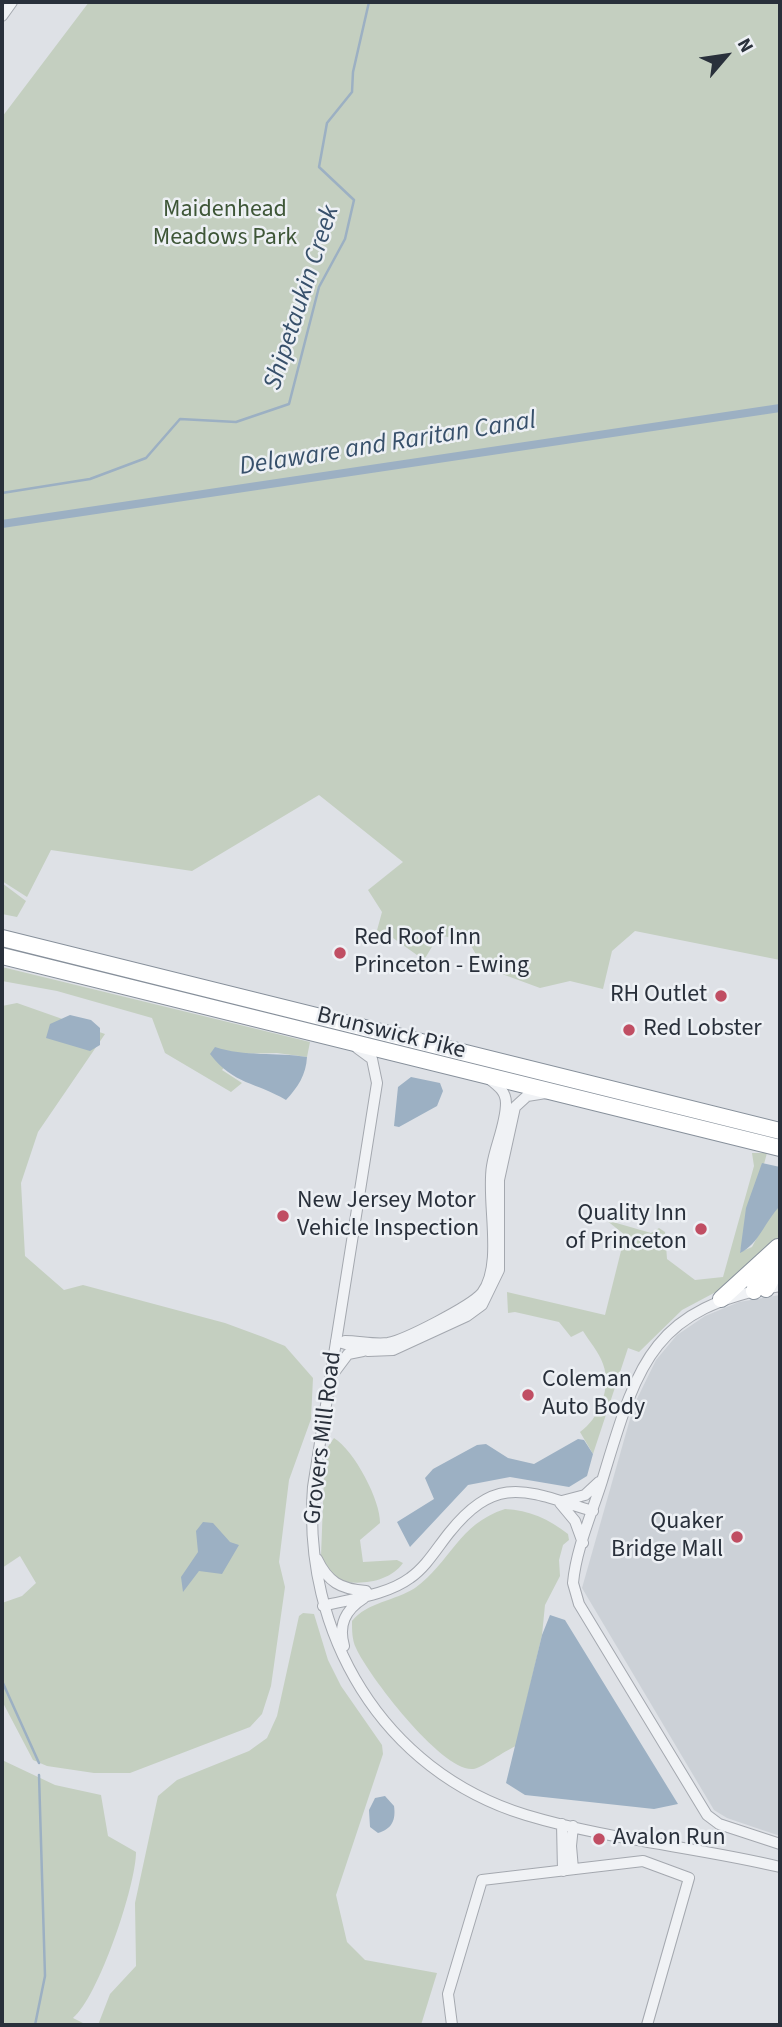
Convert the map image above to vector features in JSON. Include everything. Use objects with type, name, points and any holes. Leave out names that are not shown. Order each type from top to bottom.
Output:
[{"type":"highway","points":[[2,928],[158,976]]},
{"type":"highway","name":"Brunswick Pike","points":[[2,938],[780,1130]]},
{"type":"highway","name":"Brunswick Pike","points":[[2,956],[780,1148]]},
{"type":"highway","points":[[2,963],[176,999]]},
{"type":"highway","points":[[767,1288],[780,1252]]},
{"type":"highway","points":[[721,1299],[780,1252]]},
{"type":"street","points":[[2,16],[12,2]]},
{"type":"street","name":"Grovers Mill Road","points":[[349,1042],[372,1059],[377,1083],[313,1487],[312,1546],[323,1606],[350,1669],[384,1721],[435,1768],[490,1801],[525,1815],[568,1825],[780,1867]]},
{"type":"street","points":[[336,1341],[395,1341],[464,1308],[487,1284],[492,1261],[491,1167],[506,1101],[499,1086],[483,1075]]},
{"type":"street","points":[[330,1379],[348,1354],[400,1347],[467,1316],[482,1305],[499,1270],[499,1180],[515,1107],[527,1096],[555,1092]]},
{"type":"street","points":[[767,1288],[721,1299],[679,1323],[653,1350],[632,1385],[573,1579],[577,1601],[706,1813],[716,1823],[780,1844]]},
{"type":"street","points":[[336,1341],[368,1351]]},
{"type":"street","points":[[558,1501],[586,1495],[603,1477]]},
{"type":"street","points":[[323,1606],[383,1590],[402,1583],[417,1573],[465,1513],[483,1499],[516,1491],[593,1511]]},
{"type":"street","points":[[558,1501],[575,1521],[583,1543]]},
{"type":"street","points":[[312,1546],[323,1571],[336,1584],[354,1590],[383,1590]]},
{"type":"street","points":[[350,1669],[341,1635],[344,1619],[360,1601],[383,1590]]},
{"type":"street","points":[[568,1825],[568,1870]]},
{"type":"street","name":"Grovers Mill Road","points":[[714,1855],[780,1875]]},
{"type":"street","points":[[452,2025],[448,1994],[482,1880],[643,1861],[689,1878],[647,2025]]},
{"type":"shaded area","name":"Quaker Bridge Mall","points":[[780,1295],[780,1836],[727,1818],[714,1810],[582,1588],[634,1405],[656,1360],[677,1335],[705,1316],[739,1302]]},
{"type":"green space","name":"Maidenhead Meadows Park","points":[[89,2],[780,2],[780,960],[635,931],[612,951],[603,989],[570,981],[540,988],[483,967],[469,942],[439,935],[424,960],[393,938],[376,934],[382,912],[368,890],[403,862],[319,795],[192,871],[51,850],[27,897],[2,881],[2,117]]},
{"type":"green space","points":[[2,883],[26,901],[17,917],[2,914]]},
{"type":"green space","points":[[2,967],[310,1042],[307,1057],[277,1053],[236,1054],[222,1070],[242,1083],[231,1092],[165,1053],[152,1018],[57,991],[2,981]]},
{"type":"green space","points":[[17,1003],[105,1034],[38,1132],[21,1183],[25,1256],[64,1290],[83,1285],[225,1323],[285,1346],[313,1378],[311,1419],[289,1480],[279,1562],[285,1587],[271,1686],[262,1714],[250,1727],[130,1773],[94,1773],[47,1766],[33,1760],[2,1701],[2,1603],[22,1596],[36,1583],[20,1556],[2,1568],[2,1006]]},
{"type":"green space","points":[[752,1153],[767,1153],[740,1252],[752,1247],[768,1217],[780,1206],[780,1237],[729,1285],[682,1310],[639,1352],[628,1348],[593,1454],[580,1432],[598,1411],[605,1392],[605,1373],[599,1355],[583,1331],[571,1337],[559,1322],[515,1312],[508,1313],[507,1292],[605,1315],[625,1235],[606,1220],[651,1233],[659,1228],[665,1232],[667,1259],[695,1280],[723,1277],[754,1166]]},
{"type":"green space","points":[[334,1438],[358,1464],[379,1514],[380,1523],[360,1540],[363,1562],[397,1560],[403,1563],[389,1575],[371,1582],[333,1579],[321,1556],[325,1451]]},
{"type":"green space","points":[[505,1509],[530,1513],[546,1520],[568,1534],[569,1540],[563,1545],[559,1560],[560,1576],[545,1605],[542,1635],[516,1746],[473,1769],[460,1766],[443,1755],[407,1720],[363,1661],[353,1638],[352,1621],[365,1610],[415,1588],[438,1567],[476,1524]]},
{"type":"green space","points":[[303,1613],[314,1614],[328,1660],[341,1686],[382,1745],[383,1754],[336,1895],[347,1942],[365,1960],[437,1973],[421,2025],[98,2025],[110,1994],[136,1966],[135,1903],[158,1796],[177,1780],[249,1751],[267,1738],[277,1716],[299,1616]]},
{"type":"green space","points":[[2,1760],[55,1785],[101,1795],[108,1836],[136,1852],[130,1889],[114,1940],[93,1988],[83,2007],[73,2018],[87,2025],[2,2025]]},
{"type":"water","points":[[70,1015],[91,1020],[100,1028],[100,1045],[90,1051],[46,1038],[50,1024]]},
{"type":"water","points":[[215,1047],[238,1052],[307,1057],[305,1069],[301,1080],[286,1100],[228,1072],[210,1054]]},
{"type":"water","points":[[411,1077],[440,1083],[443,1091],[437,1106],[399,1127],[394,1126],[398,1087]]},
{"type":"water","points":[[762,1163],[780,1167],[780,1206],[752,1244],[740,1253],[746,1208]]},
{"type":"water","points":[[578,1439],[584,1440],[593,1454],[587,1476],[569,1487],[510,1477],[468,1485],[410,1547],[397,1522],[434,1499],[425,1478],[433,1469],[477,1445],[486,1444],[508,1458],[534,1464]]},
{"type":"water","points":[[203,1522],[213,1523],[230,1542],[239,1545],[222,1574],[199,1571],[183,1592],[181,1577],[198,1552],[196,1531]]},
{"type":"water","points":[[550,1615],[565,1620],[678,1804],[654,1809],[525,1795],[506,1783],[542,1635]]},
{"type":"water","points":[[385,1796],[394,1806],[394,1816],[390,1826],[378,1833],[370,1827],[369,1810],[375,1798]]},
{"type":"waterway","name":"Shipetaukin Creek","points":[[2,493],[90,479],[146,458],[180,419],[236,422],[289,404],[319,287],[345,239],[354,200],[319,167],[327,123],[352,92],[353,72],[369,2]]},
{"type":"waterway","name":"Delaware and Raritan Canal","points":[[2,524],[780,408]]},
{"type":"waterway","points":[[2,1681],[39,1763]]},
{"type":"waterway","points":[[35,2025],[45,1976],[39,1775]]},
{"type":"place","name":"Red Roof Inn Princeton - Ewing","points":[[340,953]]},
{"type":"place","name":"RH Outlet","points":[[721,996]]},
{"type":"place","name":"Red Lobster","points":[[629,1030]]},
{"type":"place","name":"New Jersey Motor Vehicle Inspection","points":[[283,1216]]},
{"type":"place","name":"Quality Inn of Princeton","points":[[701,1229]]},
{"type":"place","name":"Coleman Auto Body","points":[[528,1395]]},
{"type":"place","name":"Quaker Bridge Mall","points":[[737,1537]]},
{"type":"place","name":"Avalon Run","points":[[599,1839]]}]
